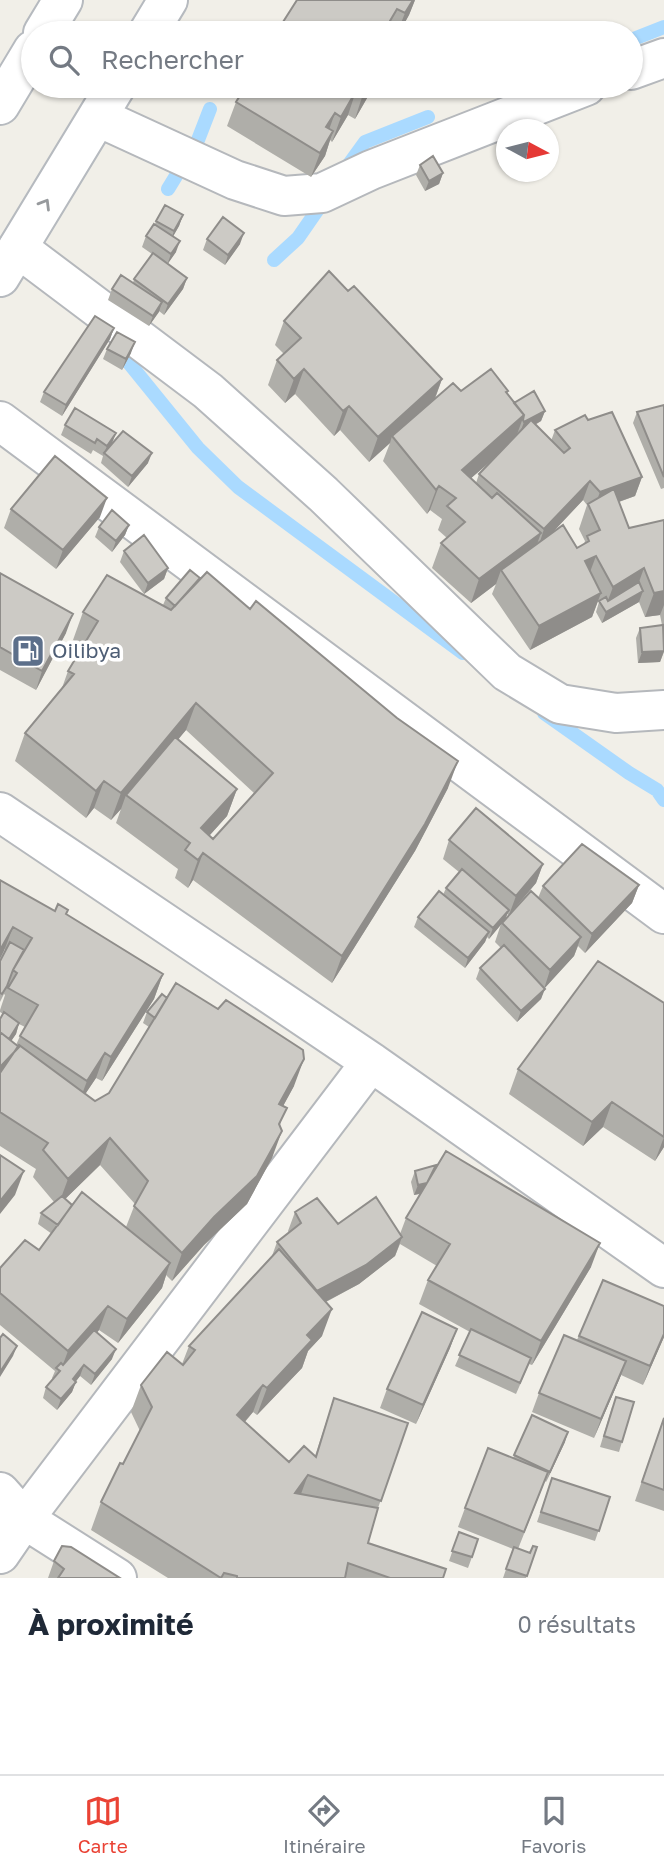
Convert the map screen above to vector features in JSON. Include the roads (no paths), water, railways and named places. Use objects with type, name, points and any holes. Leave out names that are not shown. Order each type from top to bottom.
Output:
[{"type":"street","points":[[50,21],[63,0]]},
{"type":"street","points":[[155,21],[168,0]]},
{"type":"street","points":[[643,66],[664,58]]},
{"type":"street","points":[[0,105],[21,70]]},
{"type":"street","points":[[555,98],[371,170],[322,194],[284,196],[235,180],[107,101],[9,263],[208,391],[323,494],[507,672],[560,704],[616,713],[664,710]]},
{"type":"street","points":[[0,421],[664,914]]},
{"type":"street","points":[[0,812],[372,1062],[664,1268]]},
{"type":"street","points":[[0,1554],[12,1505],[372,1062]]},
{"type":"street","points":[[12,1505],[117,1578]]},
{"type":"waterway","points":[[643,35],[664,27]]},
{"type":"waterway","points":[[168,189],[198,140],[210,109]]},
{"type":"waterway","points":[[344,171],[365,142],[428,117]]},
{"type":"waterway","points":[[274,260],[298,238],[325,199]]},
{"type":"waterway","points":[[116,347],[198,448],[238,487],[463,653]]},
{"type":"waterway","points":[[544,713],[657,790],[664,800]]},
{"type":"place","name":"Oilibya","points":[[28,651]]}]
